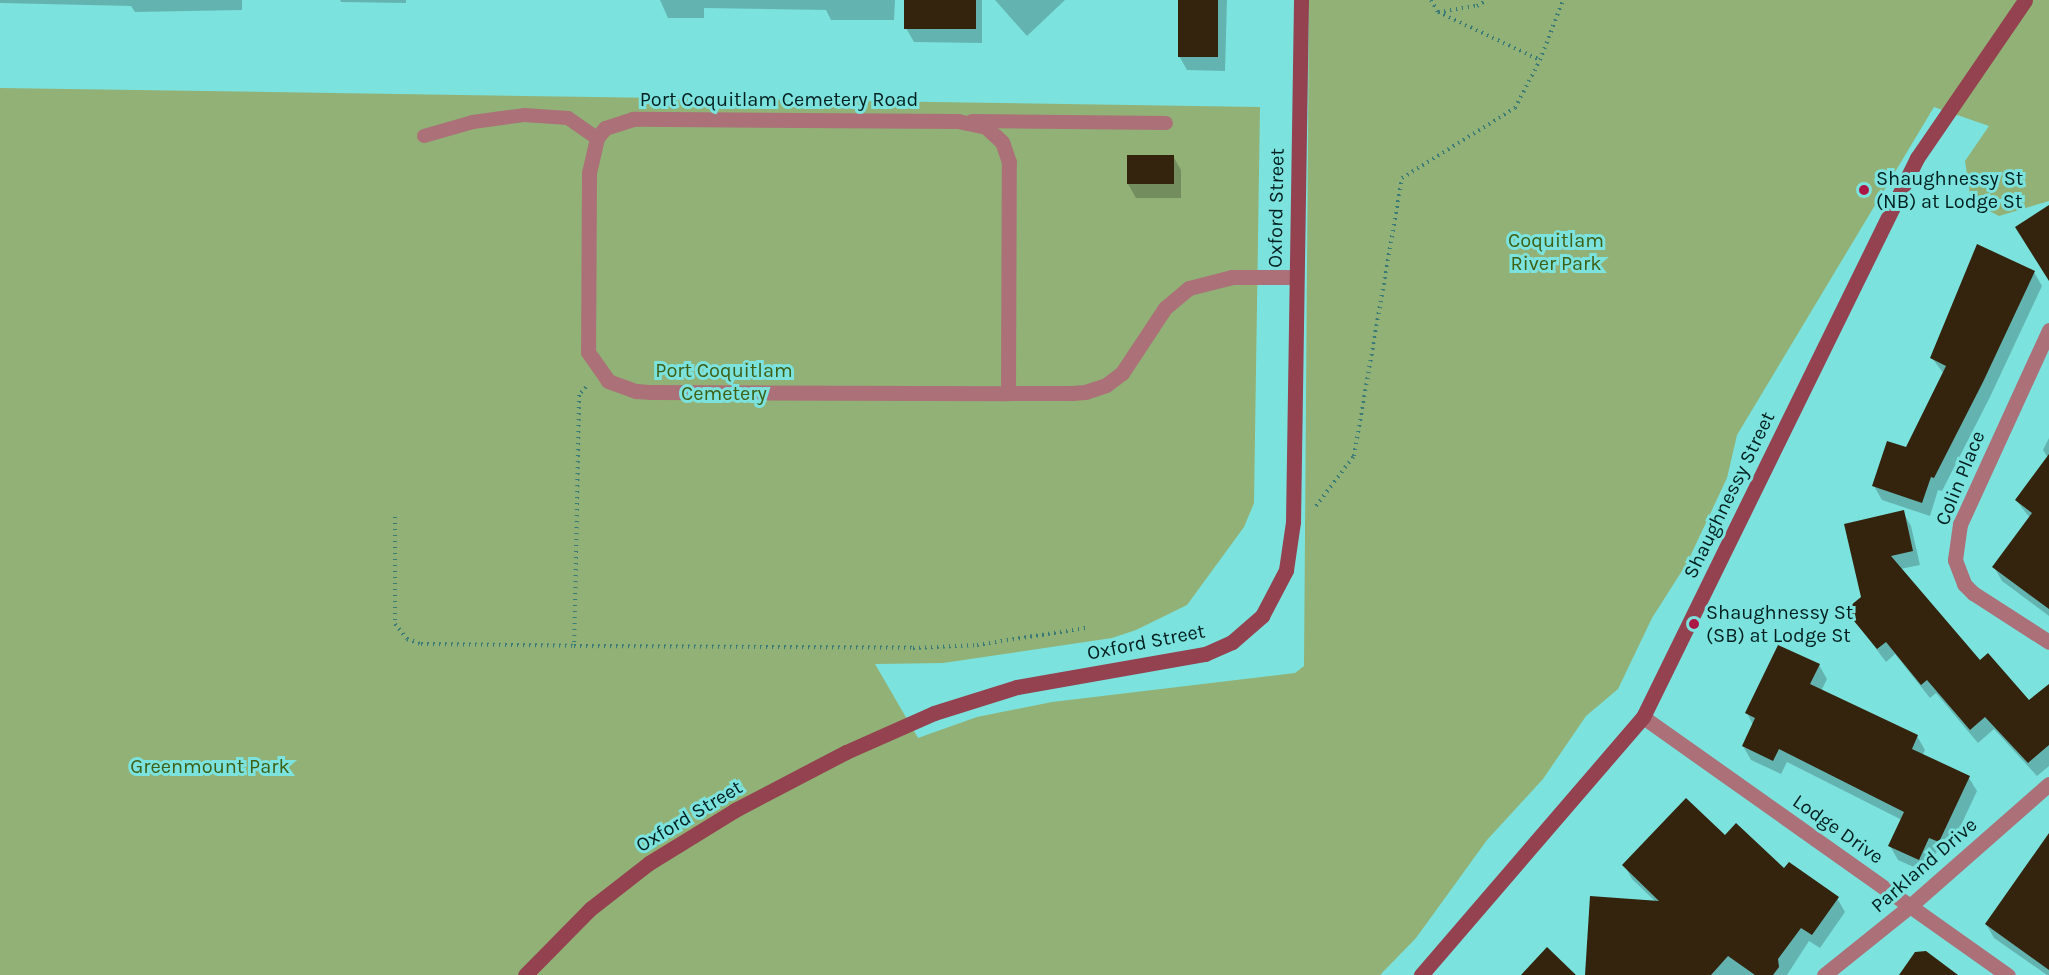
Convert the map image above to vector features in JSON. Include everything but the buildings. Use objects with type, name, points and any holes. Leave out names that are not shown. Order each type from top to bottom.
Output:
[{"type":"street","name":"Oxford Street","points":[[525,975],[590,909],[649,863],[735,810],[846,752],[972,700],[1017,687],[1185,658],[1232,642],[1262,616],[1277,593],[1292,537],[1301,0]]},
{"type":"street","name":"Shaughnessy Street","points":[[1421,975],[1643,717],[1917,158],[2025,0]]},
{"type":"street","name":"Port Coquitlam Cemetery Road","points":[[597,138],[605,128],[633,119],[958,121],[986,127],[994,134],[1009,162],[1008,393]]},
{"type":"street","points":[[597,138],[589,173],[588,352],[599,374],[619,387],[652,392],[1085,392],[1106,385],[1128,365],[1165,308],[1201,283],[1232,278],[1296,278]]},
{"type":"street","name":"Colin Place","points":[[2049,330],[1960,524],[1955,560],[1964,584],[1973,593],[2049,642]]},
{"type":"street","name":"Lodge Drive","points":[[1643,717],[2008,975]]},
{"type":"street","name":"Parkland Drive","points":[[1824,975],[1910,906],[2049,784]]},
{"type":"lane","points":[[424,136],[472,122],[524,115],[568,118],[597,138]]},
{"type":"lane","points":[[958,121],[1166,123]]},
{"type":"path","points":[[1431,0],[1438,12],[1539,60]]},
{"type":"path","points":[[1438,12],[1477,6],[1487,0]]},
{"type":"path","points":[[1292,537],[1354,456],[1402,178],[1515,108],[1539,60],[1563,0]]},
{"type":"path","points":[[574,646],[579,395],[599,374]]},
{"type":"path","points":[[395,518],[395,624],[407,639],[421,644],[913,648],[977,645],[1086,628]]},
{"type":"green space","points":[[1309,0],[2049,0],[2049,201],[1999,216],[1971,201],[1965,161],[1989,126],[1934,107],[1737,435],[1727,478],[1687,563],[1652,618],[1618,689],[1586,716],[1543,779],[1487,840],[1416,938],[1380,975],[0,975],[0,88],[1260,107],[1254,503],[1244,527],[1187,605],[1136,630],[1112,638],[943,663],[875,664],[918,738],[977,717],[1052,702],[1295,673],[1304,666]]},
{"type":"place","name":"Shaughnessy St (NB) at Lodge St","points":[[1864,190]]},
{"type":"place","name":"Shaughnessy St (SB) at Lodge St","points":[[1694,624]]},
{"type":"park label","name":"Coquitlam River Park","points":[[1556,252]]},
{"type":"park label","name":"Port Coquitlam Cemetery","points":[[724,382]]},
{"type":"park label","name":"Greenmount Park","points":[[210,766]]}]
